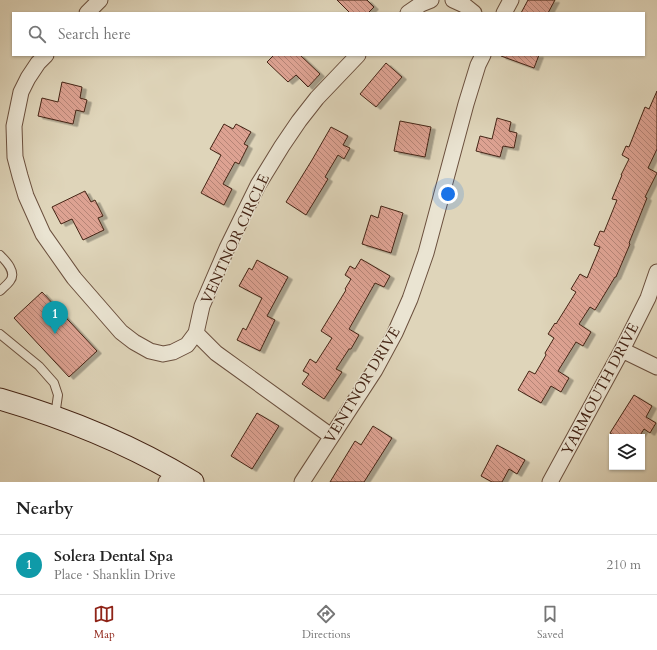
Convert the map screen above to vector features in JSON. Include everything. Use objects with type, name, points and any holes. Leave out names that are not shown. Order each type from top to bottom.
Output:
[{"type":"main road","points":[[0,399],[24,406],[95,432],[136,451],[178,479]]},
{"type":"street","points":[[88,12],[100,0]]},
{"type":"street","points":[[409,12],[421,4],[431,0]]},
{"type":"street","points":[[453,0],[464,5],[473,12]]},
{"type":"street","points":[[505,12],[511,0]]},
{"type":"street","points":[[45,56],[38,63],[21,92],[14,126],[15,157],[26,196],[43,234],[74,278],[121,332],[134,342],[150,351],[163,354],[173,352],[187,345],[196,333],[216,352],[332,436]]},
{"type":"street","name":"VENTNOR CIRCLE","points":[[196,333],[202,306],[227,248],[258,185],[282,146],[317,98],[357,56]]},
{"type":"street","name":"VENTNOR DRIVE","points":[[302,482],[375,370],[395,333],[410,299],[426,253],[466,104],[478,65],[482,56]]},
{"type":"street","name":"YARMOUTH DRIVE","points":[[550,482],[622,350],[648,298],[657,272]]},
{"type":"street","points":[[622,350],[657,367]]},
{"type":"lane","points":[[0,255],[12,272],[11,280],[0,291]]},
{"type":"lane","points":[[0,334],[39,366],[54,383],[58,395],[55,417]]},
{"type":"building","points":[[337,0],[367,0],[374,7],[369,12],[349,12]]},
{"type":"building","points":[[528,0],[555,0],[549,12],[522,12]]},
{"type":"building","points":[[273,56],[301,56],[320,74],[308,87],[296,75],[288,82],[267,62]]},
{"type":"building","points":[[501,56],[539,56],[534,68]]},
{"type":"building","points":[[386,63],[402,77],[376,107],[360,94]]},
{"type":"building","points":[[62,82],[82,87],[80,98],[87,100],[84,112],[76,110],[73,124],[38,116],[42,98],[58,102]]},
{"type":"building","points":[[657,91],[657,149],[648,168],[657,173],[645,197],[647,198],[616,277],[595,310],[590,307],[579,324],[591,332],[583,346],[576,342],[558,371],[569,378],[561,392],[551,386],[541,403],[518,390],[529,371],[535,374],[546,355],[545,353],[554,338],[548,334],[576,292],[571,289],[580,274],[587,278],[600,247],[594,245],[600,231],[604,232],[617,200],[612,199],[629,159],[622,155],[626,146],[629,147],[645,107],[649,109]]},
{"type":"building","points":[[497,118],[511,122],[509,131],[517,133],[514,148],[503,146],[500,157],[476,151],[480,136],[492,139]]},
{"type":"building","points":[[400,121],[431,127],[425,157],[394,151]]},
{"type":"building","points":[[224,124],[233,129],[236,124],[251,132],[244,144],[248,146],[239,164],[235,162],[223,184],[232,189],[224,205],[201,193],[221,155],[210,149]]},
{"type":"building","points":[[331,127],[348,136],[343,145],[350,148],[344,159],[338,155],[325,177],[328,179],[306,215],[286,202]]},
{"type":"building","points":[[85,191],[91,202],[95,200],[103,216],[98,218],[104,230],[83,240],[72,219],[61,224],[52,207]]},
{"type":"building","points":[[381,206],[403,213],[391,253],[362,244],[371,215],[378,218]]},
{"type":"building","points":[[361,259],[390,276],[384,287],[375,283],[349,329],[359,335],[351,349],[349,349],[336,369],[342,372],[324,399],[302,384],[309,374],[303,371],[310,359],[316,363],[332,338],[321,331],[351,279],[345,275],[350,266],[355,269]]},
{"type":"building","points":[[257,260],[288,277],[267,316],[275,320],[260,351],[237,340],[243,328],[246,330],[262,298],[239,286],[249,268],[252,270]]},
{"type":"building","points":[[42,292],[97,351],[69,377],[14,318]]},
{"type":"building","points":[[634,395],[652,406],[646,417],[656,423],[650,433],[644,429],[641,434],[610,433]]},
{"type":"building","points":[[257,413],[279,426],[252,469],[231,456]]},
{"type":"building","points":[[373,426],[392,438],[364,482],[330,482],[355,441],[361,445]]},
{"type":"building","points":[[497,445],[525,460],[517,474],[509,469],[502,482],[492,482],[481,476]]},
{"type":"place","name":"Solera Dental Spa","points":[[55,334]]}]
